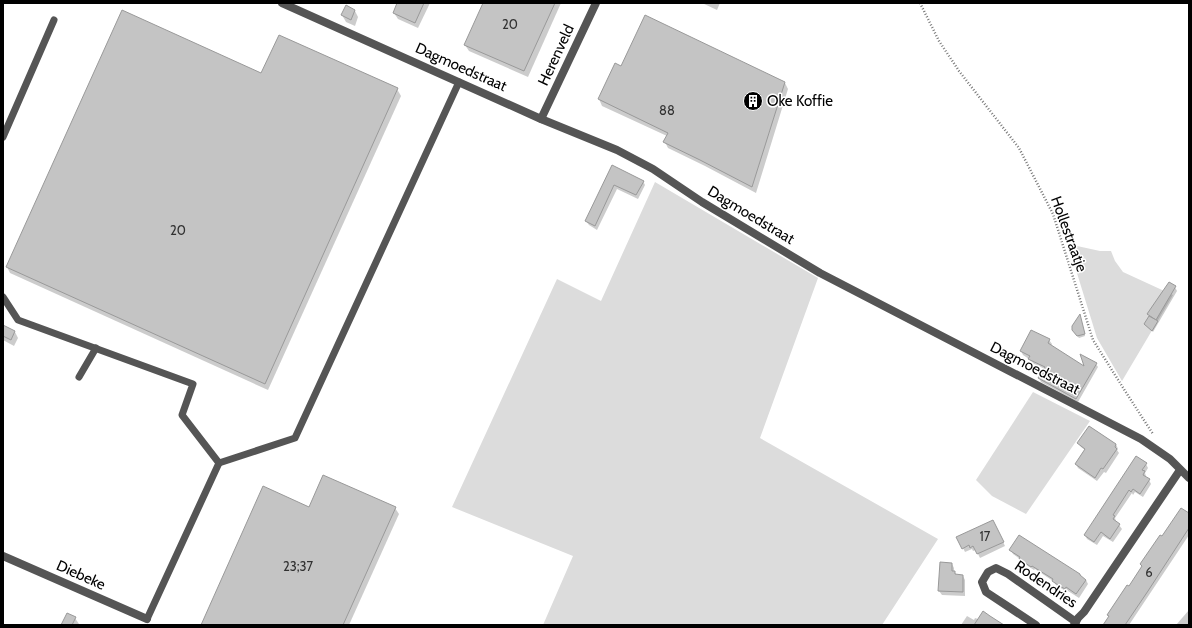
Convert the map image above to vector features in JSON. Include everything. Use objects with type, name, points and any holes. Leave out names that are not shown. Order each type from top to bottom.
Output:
[{"type":"street","name":"Dagmoedstraat","points":[[282,3],[541,119],[617,150],[647,166],[702,202],[820,273],[1141,439],[1170,459],[1189,478]]},
{"type":"street","name":"Herenveld","points":[[541,119],[596,3]]},
{"type":"street","name":"Rodendries","points":[[1036,625],[986,592],[982,582],[988,572],[996,568],[1008,574],[1075,623],[1180,470]]},
{"type":"street","name":"Diebeke","points":[[3,556],[147,619]]},
{"type":"lane","points":[[3,137],[54,20]]},
{"type":"lane","points":[[147,619],[219,464],[294,438],[459,82]]},
{"type":"lane","points":[[3,297],[18,320],[193,384],[182,415],[219,464]]},
{"type":"lane","points":[[79,377],[96,348]]},
{"type":"path","name":"Hollestraatje","points":[[920,3],[939,41],[959,71],[1019,148],[1052,214],[1093,340],[1157,440]]},
{"type":"shaded area","points":[[655,182],[818,278],[760,438],[938,539],[882,625],[543,625],[573,556],[452,507],[557,279],[601,301]]},
{"type":"shaded area","points":[[1068,244],[1100,251],[1111,251],[1115,261],[1123,272],[1173,295],[1122,381],[1097,338]]},
{"type":"shaded area","points":[[1033,392],[1090,421],[1026,514],[992,496],[976,480]]},
{"type":"building","points":[[397,3],[424,3],[415,23],[393,13]]},
{"type":"building","points":[[483,3],[555,3],[524,71],[464,45]]},
{"type":"building","points":[[346,5],[355,10],[351,20],[341,15]]},
{"type":"building","points":[[122,10],[261,73],[279,35],[398,88],[265,384],[6,267]]},
{"type":"building","points":[[645,15],[785,82],[752,187],[663,142],[668,133],[598,99],[615,63],[621,66]]},
{"type":"building","points":[[612,165],[644,181],[636,195],[614,185],[595,226],[585,221]]},
{"type":"building","points":[[1169,282],[1176,286],[1156,320],[1147,314]]},
{"type":"building","points":[[1080,314],[1085,334],[1077,336],[1072,330],[1072,326]]},
{"type":"building","points":[[1149,316],[1158,321],[1152,331],[1144,324]]},
{"type":"building","points":[[3,325],[15,331],[11,340],[3,336]]},
{"type":"building","points":[[1031,330],[1050,339],[1048,343],[1084,366],[1080,354],[1097,363],[1076,399],[1038,378],[1045,367],[1028,359],[1030,356],[1020,351]]},
{"type":"building","points":[[1089,426],[1116,444],[1115,447],[1117,449],[1103,469],[1101,468],[1095,478],[1075,464],[1085,449],[1077,443]]},
{"type":"building","points":[[1136,456],[1147,463],[1142,470],[1145,471],[1143,475],[1150,479],[1140,494],[1133,489],[1131,492],[1129,490],[1113,515],[1115,516],[1113,519],[1120,524],[1110,539],[1101,532],[1094,542],[1084,535]]},
{"type":"building","points":[[323,475],[396,507],[343,625],[201,625],[263,486],[309,507]]},
{"type":"building","points":[[1181,508],[1189,513],[1189,528],[1148,591],[1125,625],[1103,625],[1109,616],[1107,615],[1142,566],[1140,564],[1160,535],[1162,536]]},
{"type":"building","points":[[993,520],[1004,542],[977,554],[973,546],[970,548],[969,545],[962,549],[956,537]]},
{"type":"building","points":[[1019,535],[1080,574],[1086,580],[1076,594],[1066,587],[1065,589],[1058,585],[1052,581],[1053,579],[1032,566],[1031,567],[1009,550]]},
{"type":"building","points":[[940,562],[952,563],[952,571],[955,571],[955,574],[963,575],[963,592],[938,591]]},
{"type":"building","points":[[983,611],[990,616],[1004,625],[974,625]]},
{"type":"building","points":[[67,613],[76,617],[72,625],[61,625]]},
{"type":"place","name":"Oke Koffie","points":[[753,101]]}]
